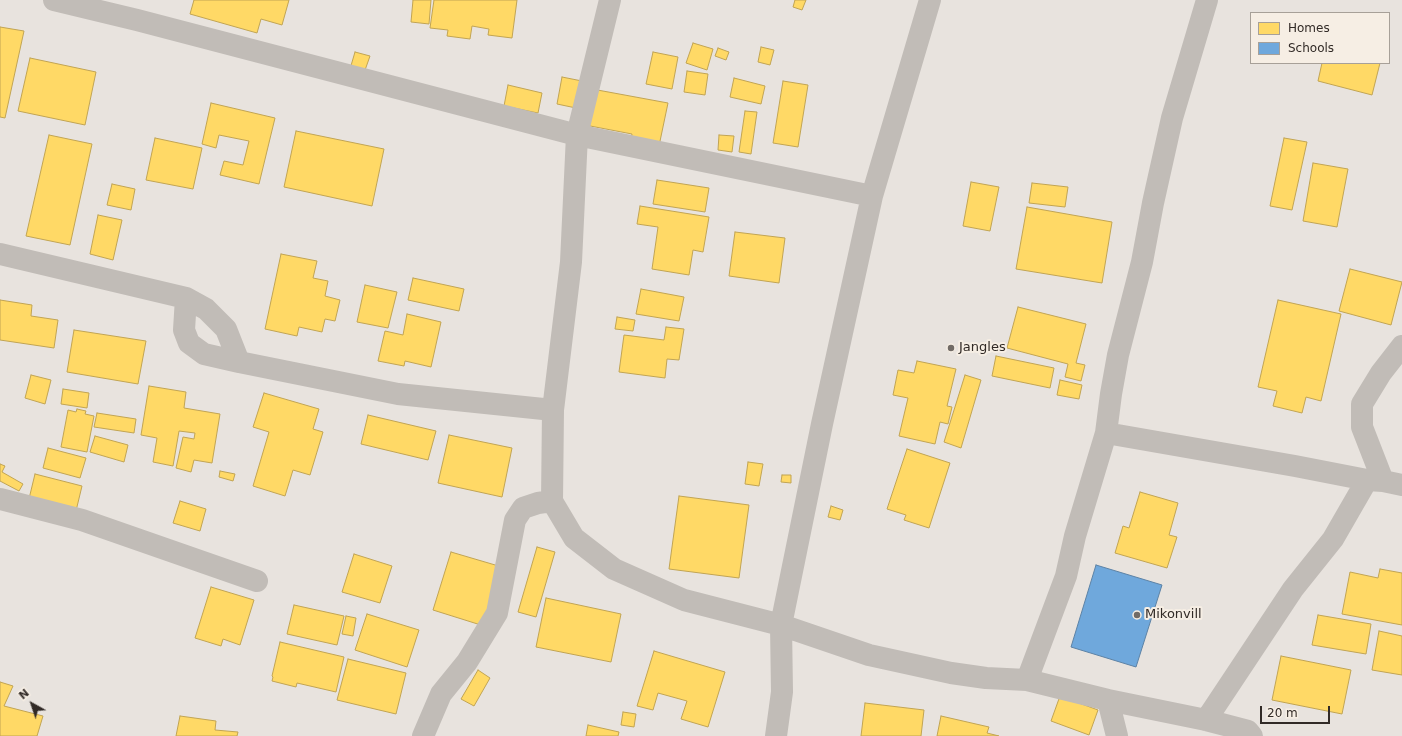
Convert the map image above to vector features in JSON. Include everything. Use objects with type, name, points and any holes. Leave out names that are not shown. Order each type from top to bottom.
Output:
[{"type":"street","points":[[54,0],[152,24],[577,136],[872,196]]},
{"type":"street","points":[[610,0],[577,136],[571,262],[553,410],[552,502],[574,538],[614,569],[684,600],[781,625],[869,656],[958,674],[986,678],[1027,680],[1108,700],[1206,720],[1248,731],[1252,736]]},
{"type":"street","points":[[776,736],[782,692],[781,625],[872,196],[930,0]]},
{"type":"street","points":[[1027,680],[1066,576],[1075,536],[1106,433],[1118,355],[1142,262],[1153,203],[1172,118],[1207,0]]},
{"type":"street","points":[[0,254],[186,298],[206,309],[226,330],[239,362]]},
{"type":"street","points":[[186,298],[184,330],[189,343],[204,354],[398,394],[553,410]]},
{"type":"street","points":[[1384,482],[1362,427],[1362,404],[1402,346]]},
{"type":"street","points":[[1106,433],[1384,482]]},
{"type":"street","points":[[1206,720],[1293,589],[1332,539],[1384,482]]},
{"type":"street","points":[[0,499],[82,520],[257,581]]},
{"type":"street","points":[[423,736],[441,694],[467,662],[497,613],[515,520],[523,508],[538,503],[552,502]]},
{"type":"street","points":[[1108,700],[1117,736]]},
{"type":"building: Homes","points":[[194,0],[289,0],[282,25],[261,19],[257,33],[190,14]]},
{"type":"building: Homes","points":[[413,0],[431,0],[429,24],[411,22]]},
{"type":"building: Homes","points":[[434,0],[517,0],[512,38],[488,35],[489,29],[472,26],[470,39],[447,36],[448,30],[430,28]]},
{"type":"building: Homes","points":[[795,0],[806,0],[802,10],[793,7]]},
{"type":"building: Homes","points":[[0,27],[24,31],[5,118],[0,117]]},
{"type":"building: Homes","points":[[693,43],[713,49],[707,70],[686,63]]},
{"type":"building: Homes","points":[[761,47],[774,50],[770,65],[758,62]]},
{"type":"building: Homes","points":[[718,48],[729,52],[726,60],[715,56]]},
{"type":"building: Homes","points":[[355,52],[370,56],[364,73],[350,69]]},
{"type":"building: Homes","points":[[653,52],[678,57],[672,89],[646,84]]},
{"type":"building: Homes","points":[[30,58],[96,72],[85,125],[18,111]]},
{"type":"building: Homes","points":[[1322,64],[1380,64],[1372,95],[1318,81]]},
{"type":"building: Homes","points":[[687,71],[708,74],[705,95],[684,92]]},
{"type":"building: Homes","points":[[562,77],[582,81],[576,108],[557,104]]},
{"type":"building: Homes","points":[[734,78],[765,86],[761,104],[730,97]]},
{"type":"building: Homes","points":[[783,81],[808,85],[798,147],[773,143]]},
{"type":"building: Homes","points":[[508,85],[542,93],[538,113],[504,106]]},
{"type":"building: Homes","points":[[592,89],[668,103],[659,146],[631,140],[632,134],[585,125]]},
{"type":"building: Homes","points":[[211,103],[275,118],[259,184],[220,175],[224,161],[243,165],[249,141],[219,135],[216,148],[202,144]]},
{"type":"building: Homes","points":[[745,111],[757,112],[751,154],[739,152]]},
{"type":"building: Homes","points":[[296,131],[384,149],[372,206],[284,187]]},
{"type":"building: Homes","points":[[49,135],[92,144],[70,245],[26,236]]},
{"type":"building: Homes","points":[[719,135],[734,136],[732,152],[718,150]]},
{"type":"building: Homes","points":[[155,138],[202,148],[193,189],[146,180]]},
{"type":"building: Homes","points":[[1284,138],[1307,142],[1292,210],[1270,206]]},
{"type":"building: Homes","points":[[1313,163],[1348,169],[1337,227],[1303,221]]},
{"type":"building: Homes","points":[[657,180],[709,188],[705,212],[653,204]]},
{"type":"building: Homes","points":[[971,182],[999,187],[990,231],[963,226]]},
{"type":"building: Homes","points":[[1032,183],[1068,187],[1065,207],[1029,203]]},
{"type":"building: Homes","points":[[112,184],[135,189],[131,210],[107,205]]},
{"type":"building: Homes","points":[[640,206],[709,217],[703,252],[693,250],[689,275],[652,269],[658,227],[637,224]]},
{"type":"building: Homes","points":[[1027,207],[1112,222],[1102,283],[1016,269]]},
{"type":"building: Homes","points":[[98,215],[122,220],[113,260],[90,254]]},
{"type":"building: Homes","points":[[735,232],[785,238],[779,283],[729,276]]},
{"type":"building: Homes","points":[[281,254],[317,261],[313,278],[328,281],[325,296],[340,300],[335,321],[325,319],[322,332],[299,327],[297,336],[265,329]]},
{"type":"building: Homes","points":[[1350,269],[1402,282],[1391,325],[1339,311]]},
{"type":"building: Homes","points":[[413,278],[464,289],[459,311],[408,300]]},
{"type":"building: Homes","points":[[365,285],[397,292],[388,328],[357,322]]},
{"type":"building: Homes","points":[[641,289],[684,297],[679,321],[636,314]]},
{"type":"building: Homes","points":[[0,300],[32,305],[31,316],[58,320],[54,348],[0,340]]},
{"type":"building: Homes","points":[[1278,300],[1341,314],[1321,401],[1306,397],[1302,413],[1273,406],[1277,391],[1258,387]]},
{"type":"building: Homes","points":[[1018,307],[1086,324],[1076,363],[1085,365],[1081,381],[1065,377],[1068,364],[1007,348]]},
{"type":"building: Homes","points":[[407,314],[441,322],[431,367],[405,361],[404,366],[378,361],[385,331],[403,335]]},
{"type":"building: Homes","points":[[617,317],[635,320],[633,331],[615,329]]},
{"type":"building: Homes","points":[[666,327],[684,329],[679,360],[667,359],[665,378],[619,372],[624,335],[664,340]]},
{"type":"building: Homes","points":[[74,330],[146,341],[138,384],[67,372]]},
{"type":"building: Homes","points":[[996,356],[1054,368],[1050,388],[992,376]]},
{"type":"building: Homes","points":[[917,361],[956,369],[947,406],[952,407],[948,424],[940,422],[935,444],[899,436],[908,398],[893,395],[898,370],[914,373]]},
{"type":"building: Homes","points":[[31,375],[51,380],[45,404],[25,398]]},
{"type":"building: Homes","points":[[965,375],[981,380],[961,448],[944,442]]},
{"type":"building: Homes","points":[[1060,380],[1082,385],[1079,399],[1057,395]]},
{"type":"building: Homes","points":[[149,386],[186,392],[184,408],[220,414],[212,463],[194,460],[191,472],[176,468],[183,437],[194,439],[195,433],[179,431],[173,466],[153,462],[157,438],[141,435]]},
{"type":"building: Homes","points":[[63,389],[89,393],[87,408],[61,404]]},
{"type":"building: Homes","points":[[264,393],[319,409],[313,429],[323,432],[310,475],[293,470],[285,496],[253,486],[269,432],[253,427]]},
{"type":"building: Homes","points":[[77,409],[86,411],[85,414],[94,416],[87,452],[61,447],[68,410],[76,412]]},
{"type":"building: Homes","points":[[97,413],[136,419],[134,433],[94,427]]},
{"type":"building: Homes","points":[[368,415],[436,431],[428,460],[361,444]]},
{"type":"building: Homes","points":[[449,435],[512,448],[502,497],[438,483]]},
{"type":"building: Homes","points":[[95,436],[128,445],[124,462],[90,452]]},
{"type":"building: Homes","points":[[48,448],[86,458],[80,478],[43,468]]},
{"type":"building: Homes","points":[[907,449],[950,463],[929,528],[904,520],[906,515],[887,509]]},
{"type":"building: Homes","points":[[748,462],[763,464],[759,486],[745,484]]},
{"type":"building: Homes","points":[[0,464],[5,466],[2,472],[23,484],[19,491],[0,481]]},
{"type":"building: Homes","points":[[220,471],[235,474],[233,481],[219,477]]},
{"type":"building: Homes","points":[[35,474],[82,486],[75,515],[28,503]]},
{"type":"building: Homes","points":[[782,475],[791,475],[791,483],[781,482]]},
{"type":"building: Homes","points":[[1140,492],[1178,503],[1169,535],[1177,537],[1167,568],[1115,553],[1123,526],[1129,528]]},
{"type":"building: Homes","points":[[679,496],[749,505],[739,578],[669,569]]},
{"type":"building: Homes","points":[[180,501],[206,509],[200,531],[173,523]]},
{"type":"building: Homes","points":[[831,506],[843,510],[840,520],[828,517]]},
{"type":"building: Homes","points":[[537,547],[555,552],[536,617],[518,612]]},
{"type":"building: Homes","points":[[451,552],[502,567],[484,626],[433,610]]},
{"type":"building: Homes","points":[[354,554],[392,566],[380,603],[342,592]]},
{"type":"building: Homes","points":[[1380,569],[1402,573],[1402,625],[1342,614],[1350,572],[1378,578]]},
{"type":"building: Homes","points":[[211,587],[254,600],[240,645],[223,639],[221,646],[195,638]]},
{"type":"building: Homes","points":[[546,598],[621,614],[611,662],[536,647]]},
{"type":"building: Homes","points":[[294,605],[344,616],[337,645],[287,634]]},
{"type":"building: Homes","points":[[367,614],[419,630],[407,667],[355,650]]},
{"type":"building: Homes","points":[[1318,615],[1371,624],[1366,654],[1312,645]]},
{"type":"building: Homes","points":[[346,616],[356,618],[353,636],[342,634]]},
{"type":"building: Homes","points":[[1379,631],[1402,636],[1402,675],[1372,670]]},
{"type":"building: Homes","points":[[280,642],[344,657],[336,692],[297,683],[296,687],[272,681]]},
{"type":"building: Homes","points":[[654,651],[725,672],[708,727],[681,719],[687,701],[658,693],[653,710],[637,706]]},
{"type":"building: Homes","points":[[1281,656],[1351,670],[1342,714],[1272,700]]},
{"type":"building: Homes","points":[[348,659],[406,673],[396,714],[337,700]]},
{"type":"building: Homes","points":[[478,670],[490,678],[474,706],[461,699]]},
{"type":"building: Homes","points":[[0,682],[13,686],[4,706],[43,716],[37,736],[0,736]]},
{"type":"building: Homes","points":[[1060,696],[1098,710],[1089,735],[1051,721]]},
{"type":"building: Homes","points":[[865,703],[924,710],[921,736],[861,736]]},
{"type":"building: Homes","points":[[623,712],[636,714],[634,727],[621,725]]},
{"type":"building: Homes","points":[[180,716],[216,721],[215,730],[238,732],[237,736],[176,736]]},
{"type":"building: Homes","points":[[941,716],[989,727],[987,733],[999,736],[937,736]]},
{"type":"building: Homes","points":[[588,725],[619,732],[618,736],[586,736]]},
{"type":"building: Schools","points":[[1096,565],[1162,585],[1136,667],[1071,647]]},
{"type":"place","name":"Jangles","points":[[951,348]]},
{"type":"place","name":"Mikonvill","points":[[1137,615]]}]
